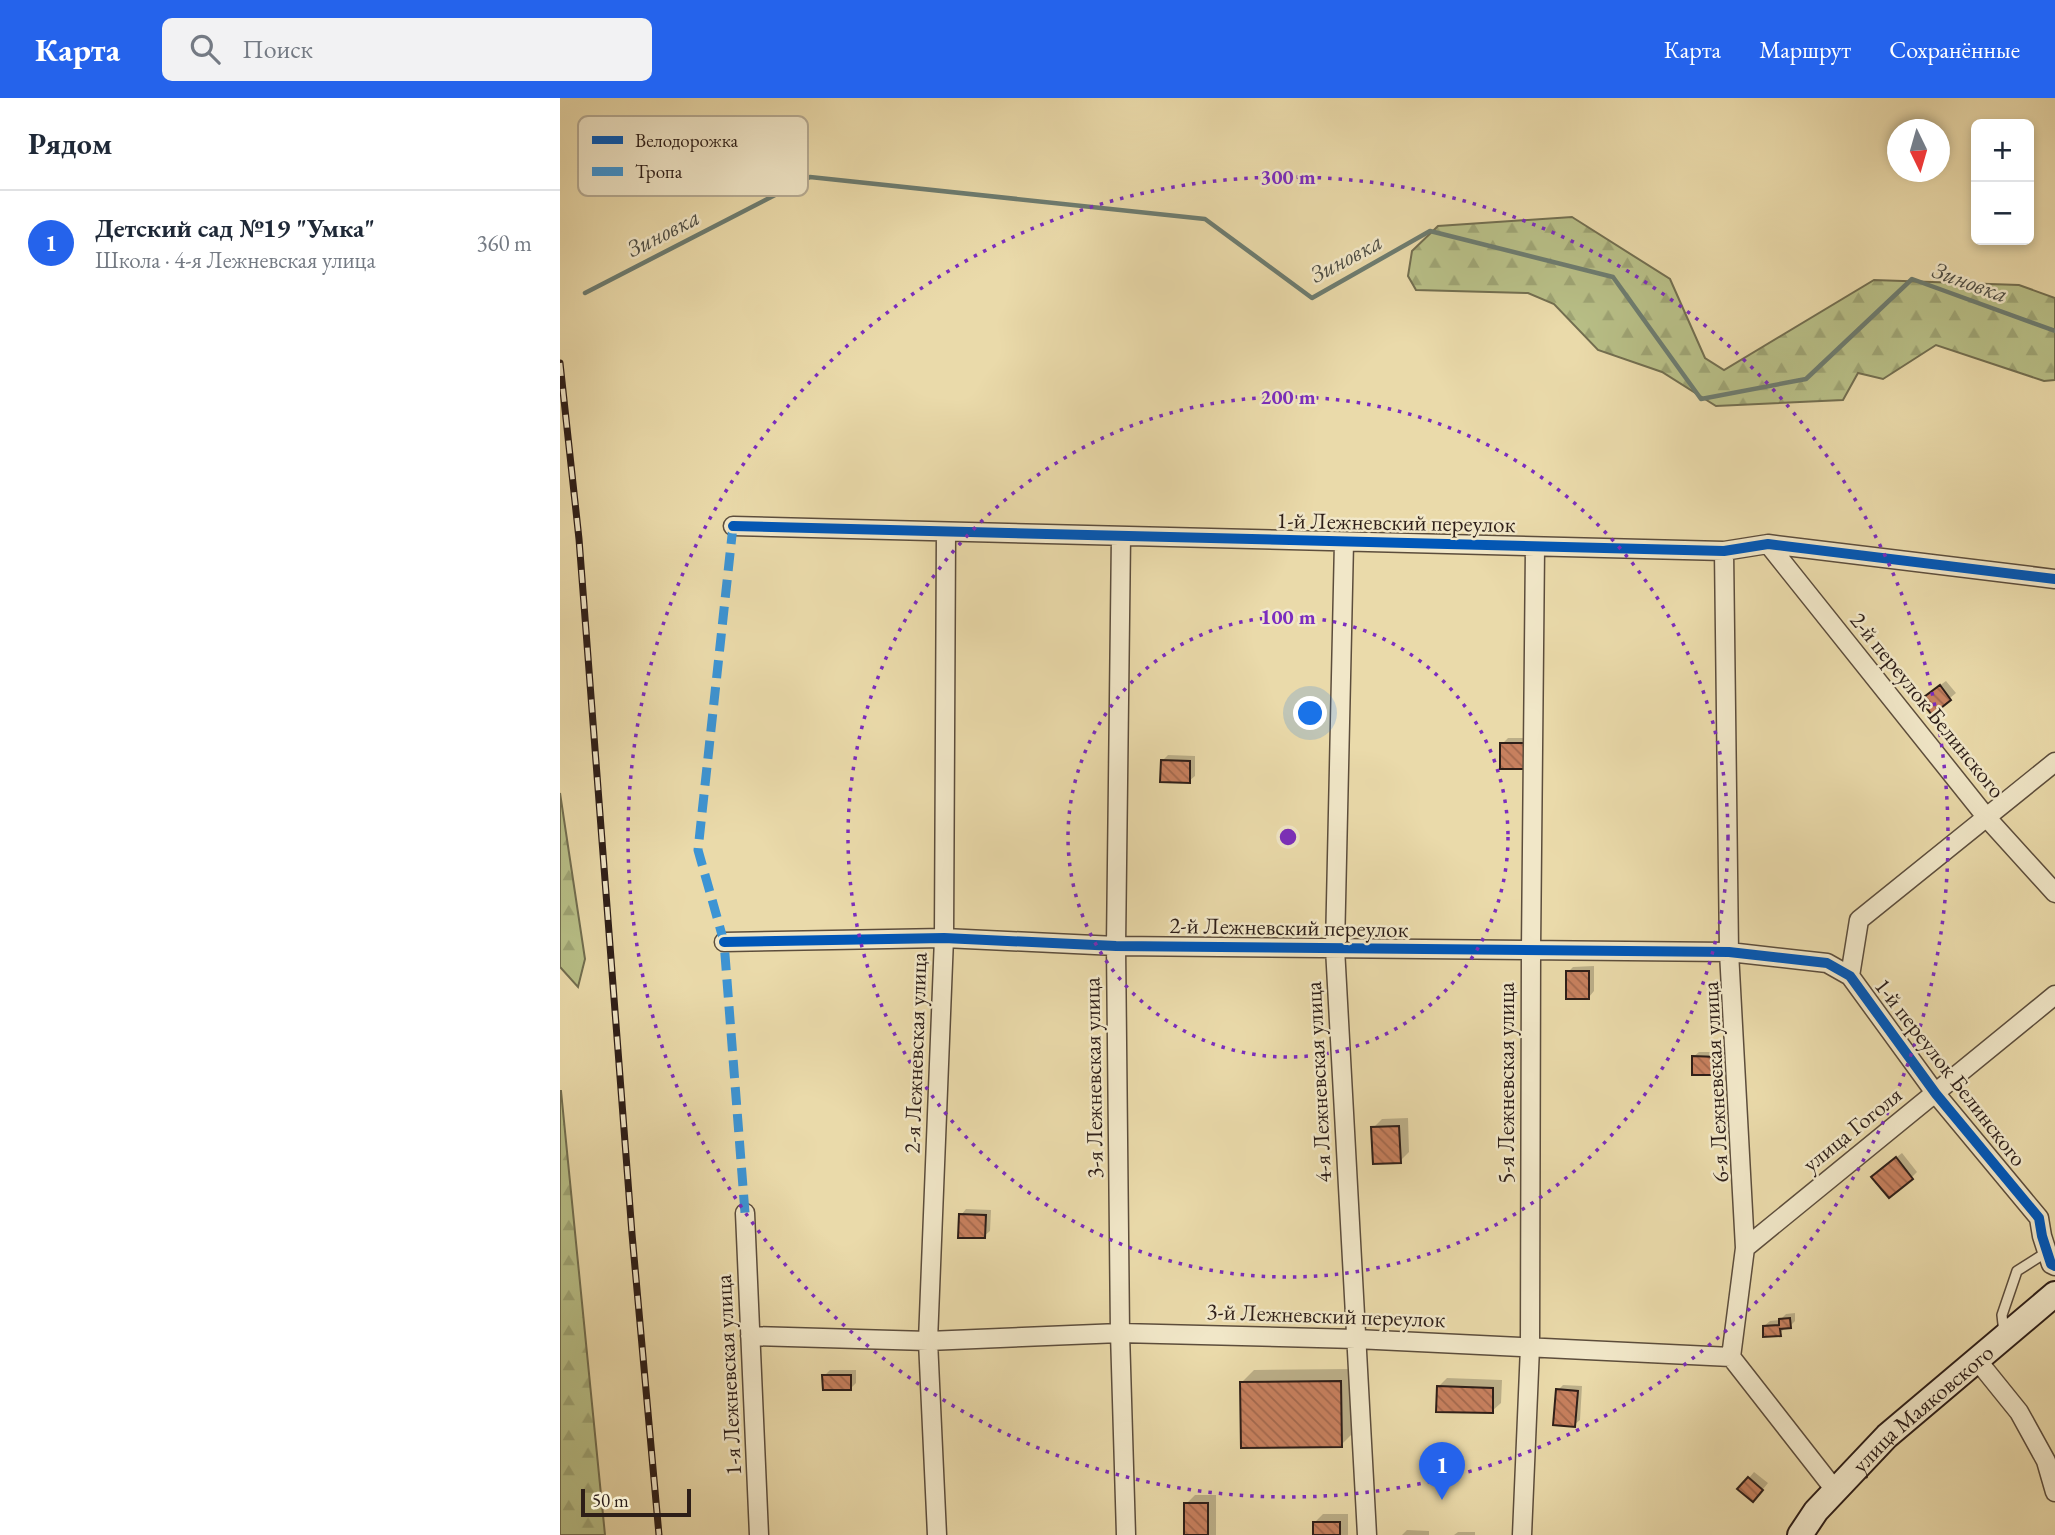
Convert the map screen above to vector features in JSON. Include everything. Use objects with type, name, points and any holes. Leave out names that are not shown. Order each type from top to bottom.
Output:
[{"type":"main road","name":"улица Маяковского","points":[[1800,1535],[1816,1511],[1887,1436],[2055,1294]]},
{"type":"street","name":"1-й Лежневский переулок","points":[[733,526],[1724,551],[1768,544],[2055,579]]},
{"type":"street","name":"2-я Лежневская улица","points":[[937,1535],[928,1341],[944,938],[946,531]]},
{"type":"street","name":"3-я Лежневская улица","points":[[1121,536],[1116,946],[1120,1333],[1126,1535]]},
{"type":"street","name":"4-я Лежневская улица","points":[[1344,542],[1335,948],[1367,1535]]},
{"type":"street","name":"2-й переулок Белинского","points":[[1768,544],[1987,818],[2055,893]]},
{"type":"street","name":"5-я Лежневская улица","points":[[1522,1535],[1530,1347],[1535,547]]},
{"type":"street","name":"6-я Лежневская улица","points":[[1724,551],[1729,951],[1745,1248],[1731,1357]]},
{"type":"street","points":[[1850,976],[1859,920],[2055,762]]},
{"type":"street","name":"2-й Лежневский переулок","points":[[724,942],[944,938],[1116,946],[1729,951],[1827,963],[1850,976]]},
{"type":"street","name":"1-й переулок Белинского","points":[[1850,976],[1936,1094],[2039,1218],[2051,1259]]},
{"type":"street","name":"улица Гоголя","points":[[1745,1248],[2055,995]]},
{"type":"street","name":"1-я Лежневская улица","points":[[745,1213],[759,1535]]},
{"type":"street","name":"3-й Лежневский переулок","points":[[750,1336],[928,1341],[1120,1333],[1356,1339],[1731,1357]]},
{"type":"street","points":[[1731,1357],[1835,1490]]},
{"type":"street","points":[[1977,1360],[2020,1412],[2046,1461],[2055,1492]]},
{"type":"lane","points":[[2004,1338],[2002,1315],[2017,1271],[2051,1259]]},
{"type":"green space","points":[[1572,217],[1670,279],[1705,358],[1724,370],[1874,280],[2019,285],[2055,298],[2055,380],[2044,381],[1936,345],[1883,379],[1858,373],[1843,400],[1716,406],[1662,372],[1598,350],[1554,304],[1528,293],[1416,290],[1408,276],[1412,251],[1438,226]]},
{"type":"green space","points":[[560,793],[585,959],[578,987],[560,967]]},
{"type":"green space","points":[[561,1091],[605,1535],[560,1535]]},
{"type":"building","points":[[1940,685],[1951,700],[1932,715],[1920,700]]},
{"type":"building","points":[[1500,743],[1527,743],[1526,769],[1500,769]]},
{"type":"building","points":[[1161,760],[1190,761],[1190,783],[1160,782]]},
{"type":"building","points":[[1566,971],[1589,971],[1589,999],[1566,999]]},
{"type":"building","points":[[1692,1056],[1718,1057],[1718,1075],[1692,1075]]},
{"type":"building","points":[[1399,1126],[1401,1163],[1373,1164],[1371,1127]]},
{"type":"building","points":[[1896,1157],[1913,1179],[1889,1198],[1871,1177]]},
{"type":"building","points":[[959,1214],[986,1215],[985,1238],[958,1238]]},
{"type":"building","points":[[1790,1318],[1791,1328],[1780,1329],[1781,1336],[1763,1337],[1763,1326],[1779,1325],[1779,1319]]},
{"type":"building","points":[[822,1375],[851,1375],[851,1390],[823,1390]]},
{"type":"building","points":[[1341,1381],[1342,1447],[1241,1448],[1240,1382]]},
{"type":"building","points":[[1437,1386],[1493,1388],[1493,1413],[1436,1412]]},
{"type":"building","points":[[1556,1389],[1578,1391],[1575,1427],[1553,1425]]},
{"type":"building","points":[[1748,1477],[1763,1490],[1753,1502],[1737,1489]]},
{"type":"building","points":[[1184,1503],[1208,1503],[1208,1535],[1184,1535]]},
{"type":"building","points":[[1313,1522],[1340,1522],[1340,1535],[1313,1535]]},
{"type":"waterway","name":"Зиновка","points":[[808,178],[1205,219],[1312,298],[1430,231],[1613,277],[1701,399],[1806,379],[1912,279],[2055,331]]},
{"type":"waterway","name":"Зиновка","points":[[585,293],[773,196]]},
{"type":"railway","points":[[560,363],[579,539],[632,1234],[659,1535]]},
{"type":"marked path","points":[[733,526],[698,850],[724,942],[745,1213]]},
{"type":"cycle path","points":[[733,526],[1724,551],[1768,544],[2055,579]]},
{"type":"cycle path","points":[[724,942],[944,938],[1116,946],[1729,952],[1827,963],[1850,976],[1936,1094],[2039,1218],[2051,1264],[2055,1266]]},
{"type":"place","name":"Детский сад №19 \"Умка\"","points":[[1442,1500]]}]
